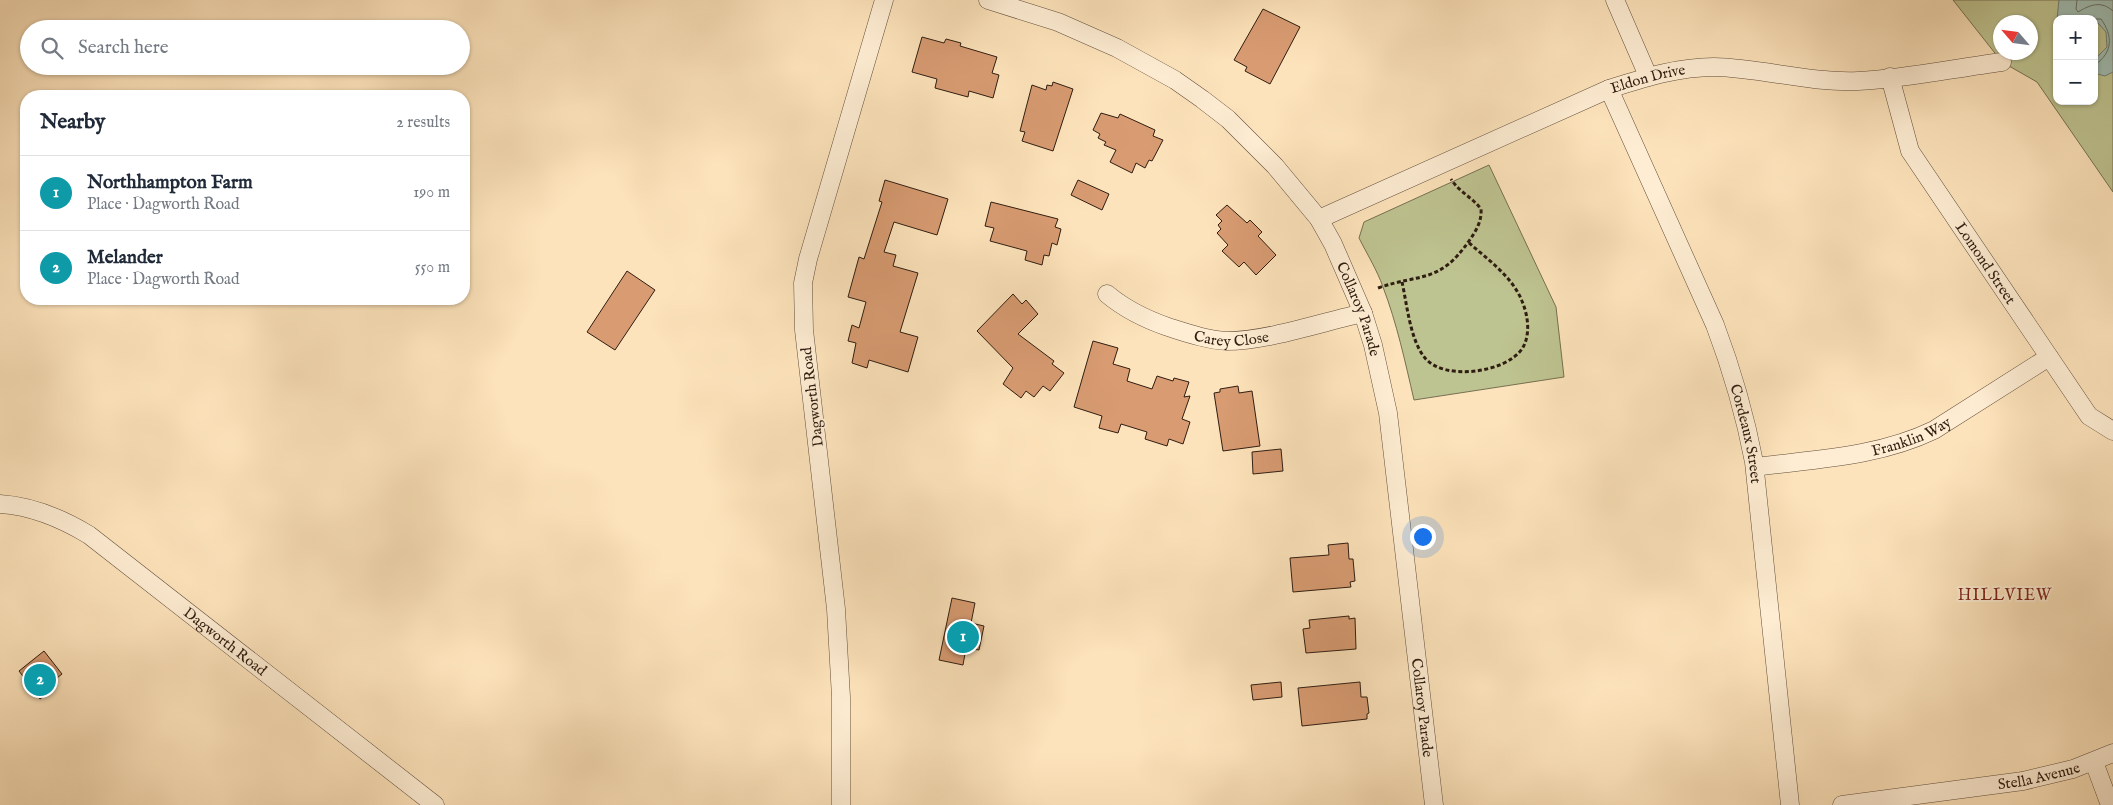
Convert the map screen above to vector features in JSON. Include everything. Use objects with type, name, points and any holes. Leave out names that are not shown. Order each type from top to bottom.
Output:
[{"type":"street","name":"Dagworth Road","points":[[841,805],[842,741],[838,635],[804,330],[803,283],[814,236],[884,0]]},
{"type":"street","name":"Collaroy Parade","points":[[988,0],[1058,22],[1117,48],[1175,80],[1228,119],[1252,142],[1319,219],[1333,244],[1363,313],[1380,371],[1388,413],[1434,805]]},
{"type":"street","points":[[1615,0],[1648,76]]},
{"type":"street","name":"Eldon Drive","points":[[1319,219],[1610,89],[1648,76],[1678,70],[1714,67],[1820,79],[1857,81],[2002,62]]},
{"type":"street","name":"Lomond Street","points":[[1890,78],[1910,151],[2089,416],[2113,431]]},
{"type":"street","name":"Cordeaux Street","points":[[1610,89],[1715,325],[1738,390],[1755,467],[1790,805]]},
{"type":"street","name":"Carey Close","points":[[1107,294],[1124,308],[1146,319],[1198,336],[1226,341],[1254,339],[1363,313]]},
{"type":"street","name":"Franklin Way","points":[[1755,467],[1879,450],[1916,439],[1934,430],[2048,356]]},
{"type":"street","name":"Dagworth Road","points":[[0,504],[51,515],[89,535],[435,805]]},
{"type":"street","name":"Stella Avenue","points":[[1842,805],[2023,781],[2065,772],[2113,753]]},
{"type":"street","points":[[2094,762],[2110,805]]},
{"type":"path","points":[[1378,288],[1431,275],[1441,270],[1460,254],[1468,242],[1480,223],[1481,209],[1477,203],[1460,192],[1451,178]]},
{"type":"path","points":[[1402,282],[1415,341],[1419,351],[1433,366],[1451,371],[1479,370],[1499,365],[1512,358],[1521,350],[1526,339],[1526,315],[1522,300],[1506,276],[1468,242]]},
{"type":"green space","points":[[1953,0],[2113,0],[2113,192],[2037,82],[2000,60],[2038,60],[2038,15],[1993,15],[1993,51]]},
{"type":"green space","points":[[1489,165],[1556,307],[1564,377],[1414,400],[1388,301],[1378,274],[1359,238],[1364,222]]},
{"type":"water","points":[[2059,0],[2113,0],[2113,72],[2105,76],[2098,74],[2098,56],[2107,47],[2106,32],[2098,23],[2098,15],[2057,15]]},
{"type":"building","points":[[1263,9],[1300,27],[1270,84],[1245,71],[1247,67],[1234,60]]},
{"type":"building","points":[[922,37],[944,43],[946,39],[961,43],[960,46],[997,57],[992,73],[999,75],[993,98],[969,91],[968,97],[935,88],[937,79],[912,72]]},
{"type":"building","points":[[1053,82],[1073,89],[1053,151],[1022,141],[1025,132],[1020,131],[1032,85],[1046,90],[1047,85],[1052,86]]},
{"type":"building","points":[[1101,113],[1118,118],[1120,114],[1155,130],[1153,136],[1163,140],[1152,161],[1149,160],[1145,168],[1136,163],[1132,173],[1110,162],[1116,150],[1104,145],[1106,142],[1098,138],[1100,134],[1093,130]]},
{"type":"building","points":[[885,180],[948,199],[937,235],[894,222],[884,252],[896,255],[893,266],[918,273],[900,332],[918,337],[908,372],[869,360],[867,368],[852,363],[856,343],[848,341],[852,325],[859,328],[866,302],[848,297],[859,257],[864,259],[882,202],[879,201]]},
{"type":"building","points":[[1078,180],[1109,194],[1102,210],[1071,195]]},
{"type":"building","points":[[991,202],[1058,219],[1055,227],[1061,229],[1057,245],[1052,243],[1049,256],[1044,255],[1042,265],[1025,260],[1027,251],[990,241],[994,228],[985,226]]},
{"type":"building","points":[[1227,205],[1247,223],[1250,220],[1262,232],[1258,236],[1276,255],[1256,275],[1244,262],[1239,267],[1222,251],[1228,245],[1217,233],[1221,229],[1218,225],[1222,221],[1216,215]]},
{"type":"building","points":[[627,271],[655,290],[615,350],[587,332]]},
{"type":"building","points":[[1013,294],[1022,304],[1026,300],[1038,314],[1018,334],[1054,361],[1052,364],[1064,373],[1050,391],[1043,386],[1034,397],[1026,391],[1021,398],[1003,384],[1013,368],[977,331]]},
{"type":"building","points":[[1093,341],[1118,348],[1113,364],[1130,369],[1127,381],[1152,389],[1157,376],[1173,381],[1174,378],[1189,382],[1184,397],[1190,396],[1182,419],[1190,422],[1183,444],[1169,439],[1167,446],[1145,439],[1147,432],[1121,424],[1118,433],[1099,428],[1102,416],[1074,407]]},
{"type":"building","points":[[1238,386],[1239,393],[1252,391],[1260,446],[1223,451],[1214,393],[1220,392],[1220,389]]},
{"type":"building","points":[[1281,449],[1283,471],[1253,474],[1252,452]]},
{"type":"building","points":[[1348,543],[1349,559],[1353,559],[1355,581],[1350,582],[1351,587],[1293,592],[1290,558],[1329,555],[1328,545]]},
{"type":"building","points":[[952,598],[975,603],[971,623],[984,626],[979,650],[966,648],[963,665],[939,660]]},
{"type":"building","points":[[1349,616],[1349,619],[1355,618],[1356,649],[1306,653],[1303,629],[1310,628],[1309,620]]},
{"type":"building","points":[[44,651],[62,674],[48,685],[52,690],[40,699],[19,671]]},
{"type":"building","points":[[1281,682],[1282,697],[1253,700],[1251,685]]},
{"type":"building","points":[[1360,682],[1361,697],[1367,697],[1369,713],[1367,714],[1367,719],[1302,726],[1298,688]]},
{"type":"place","name":"Northhampton Farm","points":[[963,637]]},
{"type":"place","name":"Melander","points":[[40,680]]},
{"type":"district","name":"HILLVIEW","points":[[2005,594]]}]
